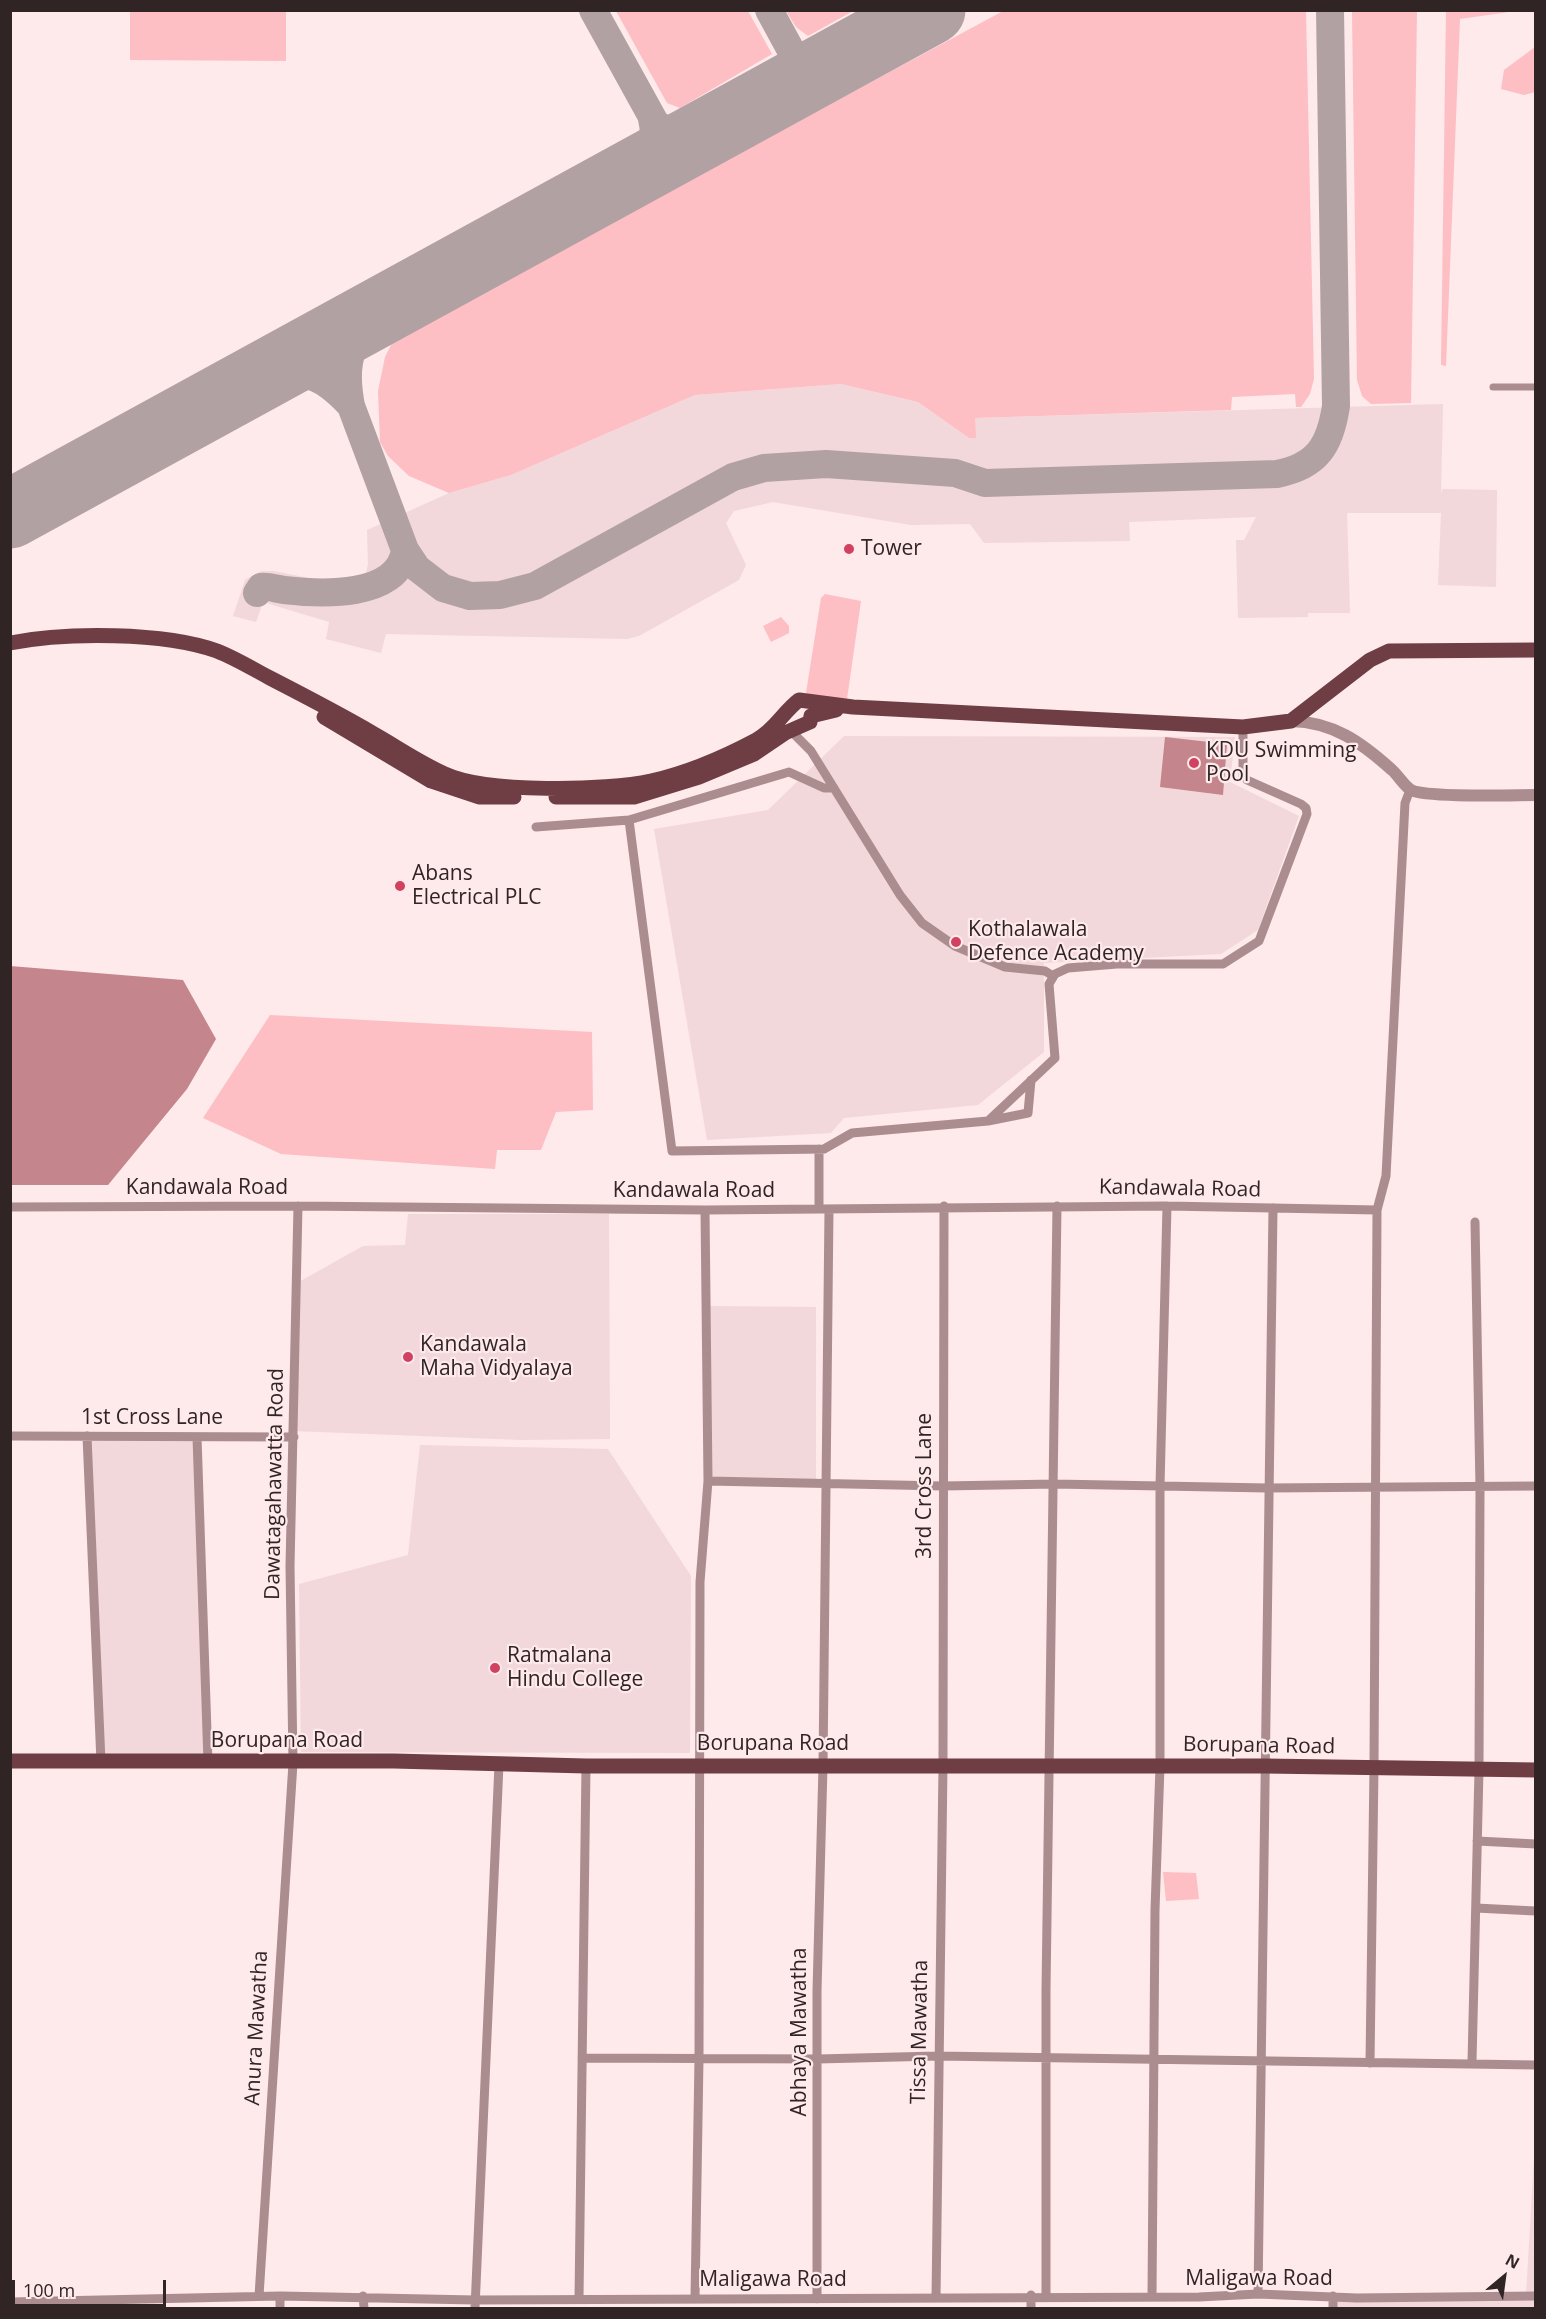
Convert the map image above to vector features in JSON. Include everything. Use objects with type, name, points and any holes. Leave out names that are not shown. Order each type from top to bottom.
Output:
[{"type":"main road","points":[[10,643],[86,637],[156,639],[218,652],[265,675],[445,775],[487,786],[630,785],[654,780],[785,730],[810,714],[854,707],[1243,728],[1291,721],[1370,660],[1389,651],[1536,650]]},
{"type":"main road","points":[[785,730],[790,708],[800,700],[810,714]]},
{"type":"main road","name":"Borupana Road","points":[[10,1761],[586,1766],[1265,1766],[1536,1770]]},
{"type":"street","points":[[1493,387],[1536,387]]},
{"type":"street","points":[[810,714],[807,732],[811,751]]},
{"type":"street","points":[[1291,721],[1319,724],[1347,735],[1378,757],[1410,790],[1431,793],[1536,795]]},
{"type":"street","points":[[988,1121],[1055,1058],[1049,989],[1053,976],[1068,968],[1086,966],[1223,964],[1259,941],[1307,814],[1301,804],[1247,780],[1243,775],[1243,728]]},
{"type":"street","points":[[785,730],[811,751],[911,911],[937,936],[1005,967],[1045,971],[1053,976]]},
{"type":"street","points":[[536,827],[629,820],[789,772],[824,788],[834,788]]},
{"type":"street","points":[[1370,2063],[1377,1210],[1386,1176],[1405,803],[1410,790]]},
{"type":"street","points":[[629,820],[672,1151],[819,1149],[829,1148],[852,1133],[988,1121],[1028,1113],[1031,1080]]},
{"type":"street","name":"Abhaya Mawatha","points":[[817,2299],[817,1980],[823,1766],[826,1482],[824,1209],[819,1149]]},
{"type":"street","name":"Kandawala Road","points":[[10,1207],[298,1206],[705,1210],[944,1206],[1167,1206],[1377,1210]]},
{"type":"street","name":"Dawatagahawatta Road","points":[[293,1763],[290,1566],[298,1206]]},
{"type":"street","name":"3rd Cross Lane","points":[[943,1766],[944,1206]]},
{"type":"street","points":[[1046,2296],[1046,2057],[1057,1206]]},
{"type":"street","points":[[1152,2296],[1160,1766],[1160,1486],[1167,1206]]},
{"type":"street","points":[[1258,2294],[1267,1488],[1273,1208]]},
{"type":"street","points":[[695,2298],[699,2059],[700,1582],[708,1481],[705,1210]]},
{"type":"street","points":[[1472,2062],[1479,1770],[1480,1488],[1475,1222]]},
{"type":"street","name":"1st Cross Lane","points":[[10,1436],[294,1437]]},
{"type":"street","points":[[87,1436],[101,1762]]},
{"type":"street","points":[[197,1437],[208,1762]]},
{"type":"street","points":[[708,1481],[944,1486],[1055,1484],[1267,1488],[1536,1486]]},
{"type":"street","name":"Anura Mawatha","points":[[259,2296],[293,1763]]},
{"type":"street","points":[[475,2304],[499,1764]]},
{"type":"street","points":[[579,2298],[586,1766]]},
{"type":"street","name":"Tissa Mawatha","points":[[936,2298],[943,1766]]},
{"type":"street","points":[[1478,1841],[1536,1844]]},
{"type":"street","points":[[1476,1908],[1534,1911]]},
{"type":"street","points":[[582,2058],[818,2059],[938,2056],[1370,2063],[1472,2062],[1536,2065]]},
{"type":"street","points":[[1030,2295],[1031,2308]]},
{"type":"street","name":"Maligawa Road","points":[[10,2302],[363,2296],[475,2304],[562,2297],[695,2298],[783,2304],[817,2299],[1030,2295],[1536,2296]]},
{"type":"street","points":[[280,2296],[280,2308]]},
{"type":"street","points":[[363,2296],[364,2308]]},
{"type":"street","points":[[1124,2296],[1125,2308]]},
{"type":"street","points":[[1333,2296],[1333,2308]]},
{"type":"street","points":[[562,2297],[562,2308]]},
{"type":"shaded area","points":[[1005,10],[1306,11],[1314,379],[1310,394],[1301,407],[1296,407],[1295,394],[1232,397],[1231,410],[975,418],[976,438],[969,438],[918,402],[841,384],[695,395],[511,475],[449,493],[409,476],[388,456],[380,442],[378,391],[385,357],[394,339]]},
{"type":"shaded area","points":[[1446,10],[1516,11],[1460,19],[1446,366],[1441,365]]},
{"type":"shaded area","points":[[130,11],[286,11],[286,61],[130,60]]},
{"type":"shaded area","points":[[616,11],[748,11],[772,54],[680,108],[667,103]]},
{"type":"shaded area","points":[[786,11],[853,11],[808,36],[796,27]]},
{"type":"shaded area","points":[[1352,11],[1417,11],[1411,403],[1371,404],[1362,396],[1357,380]]},
{"type":"shaded area","points":[[1535,47],[1535,92],[1524,95],[1501,89],[1504,70]]},
{"type":"shaded area","points":[[841,384],[918,402],[969,438],[975,438],[975,418],[1443,404],[1441,494],[1442,489],[1497,490],[1496,587],[1438,585],[1441,513],[1347,513],[1350,613],[1308,613],[1308,617],[1238,618],[1236,540],[1244,540],[1256,517],[1129,522],[1130,541],[984,543],[970,524],[911,525],[773,502],[734,511],[726,523],[746,565],[739,580],[639,636],[627,639],[386,634],[381,653],[326,639],[329,622],[263,602],[256,622],[233,616],[245,580],[261,571],[274,571],[363,589],[368,564],[367,530],[449,493],[511,475],[695,395]]},
{"type":"shaded area","points":[[825,594],[861,601],[847,699],[809,697],[806,693],[821,598]]},
{"type":"shaded area","points":[[781,617],[789,626],[789,633],[771,642],[763,626]]},
{"type":"shaded area","name":"Kothalawala Defence Academy","points":[[844,736],[1235,737],[1230,782],[1299,816],[1258,930],[1221,954],[1044,963],[1044,1052],[978,1105],[844,1118],[831,1133],[707,1140],[654,829],[768,810]]},
{"type":"shaded area","name":"KDU Swimming Pool","points":[[1165,737],[1227,744],[1223,795],[1160,787]]},
{"type":"shaded area","points":[[10,966],[183,980],[216,1039],[187,1089],[108,1185],[11,1185]]},
{"type":"shaded area","points":[[270,1015],[592,1032],[593,1110],[556,1112],[541,1150],[497,1150],[495,1169],[281,1154],[203,1118]]},
{"type":"shaded area","name":"Kandawala Maha Vidyalaya","points":[[408,1214],[609,1214],[610,1439],[521,1440],[294,1431],[297,1283],[363,1246],[405,1245]]},
{"type":"shaded area","points":[[710,1306],[816,1307],[816,1482],[710,1481]]},
{"type":"shaded area","points":[[87,1436],[197,1437],[208,1762],[101,1762]]},
{"type":"shaded area","name":"Ratmalana Hindu College","points":[[420,1445],[608,1449],[691,1576],[690,1753],[301,1752],[299,1584],[408,1555]]},
{"type":"shaded area","points":[[1163,1872],[1196,1873],[1199,1899],[1166,1901]]},
{"type":"shaded area","points":[[1535,2139],[1535,2308],[1335,2308],[1336,2296],[1526,2296]]},
{"type":"taxiway","points":[[593,10],[656,124],[678,136],[707,133]]},
{"type":"taxiway","points":[[769,10],[806,78]]},
{"type":"taxiway","points":[[251,382],[281,374],[305,374],[327,384],[339,393],[351,406],[405,550],[417,568],[443,588],[470,596],[500,595],[535,586],[733,477],[764,468],[826,464],[955,473],[985,483],[1277,474],[1291,470],[1312,460],[1319,452],[1330,432],[1336,406],[1330,10]]},
{"type":"taxiway","points":[[631,175],[650,150],[654,136],[652,119]]},
{"type":"taxiway","points":[[351,406],[348,375],[352,351],[365,330],[387,308]]},
{"type":"taxiway","points":[[257,593],[261,587],[336,592],[373,585],[388,577],[400,566],[405,550]]},
{"type":"runway","points":[[10,514],[931,10]]},
{"type":"place","name":"Tower","points":[[849,549]]},
{"type":"place","name":"KDU Swimming Pool","points":[[1194,763]]},
{"type":"place","name":"Abans Electrical PLC","points":[[400,886]]},
{"type":"place","name":"Kothalawala Defence Academy","points":[[956,942]]},
{"type":"place","name":"Kandawala Maha Vidyalaya","points":[[408,1357]]},
{"type":"place","name":"Ratmalana Hindu College","points":[[495,1668]]}]
